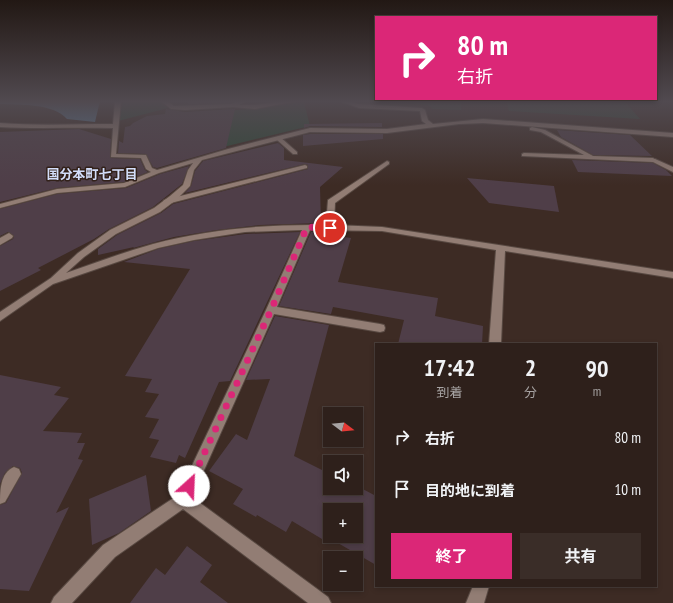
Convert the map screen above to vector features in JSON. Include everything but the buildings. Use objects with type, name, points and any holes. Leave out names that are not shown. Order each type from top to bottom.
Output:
[{"type":"street","points":[[115,129],[114,156],[144,156],[148,169],[157,172]]},
{"type":"street","points":[[0,206],[57,191],[125,185],[157,172],[200,159],[310,130],[386,131],[400,129]]},
{"type":"street","points":[[533,129],[544,131],[593,158]]},
{"type":"street","points":[[586,129],[673,136]]},
{"type":"street","points":[[278,138],[294,152]]},
{"type":"street","points":[[524,155],[654,160],[673,170]]},
{"type":"street","points":[[1,316],[50,282],[81,255],[113,232],[157,210],[186,186],[191,170],[200,159]]},
{"type":"street","points":[[330,228],[330,202],[387,163]]},
{"type":"street","points":[[167,202],[305,167]]},
{"type":"street","points":[[50,282],[155,246],[194,237],[245,230],[307,227],[382,229],[673,275]]},
{"type":"street","points":[[60,603],[109,551],[183,500],[271,310],[307,227]]},
{"type":"street","points":[[0,242],[9,236]]},
{"type":"street","points":[[496,343],[501,247]]},
{"type":"street","points":[[271,310],[380,328]]},
{"type":"street","points":[[0,497],[14,474]]},
{"type":"street","points":[[183,500],[322,603]]},
{"type":"street","points":[[475,603],[480,587]]},
{"type":"green space","points":[[218,129],[297,129],[215,149]]},
{"type":"district","name":"国分本町七丁目","points":[[92,174]]},
{"type":"route","points":[[189,486],[271,310],[307,227],[330,228]]}]
